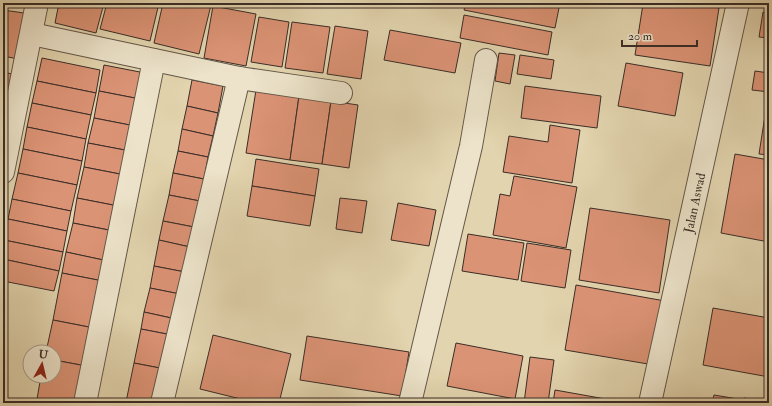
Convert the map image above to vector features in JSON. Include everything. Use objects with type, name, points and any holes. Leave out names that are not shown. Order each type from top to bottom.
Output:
[{"type":"street","points":[[3,172],[32,34],[37,3]]},
{"type":"street","name":"Jalan Aswad","points":[[650,403],[738,3]]},
{"type":"street","points":[[32,34],[239,78],[341,93]]},
{"type":"street","points":[[85,403],[154,60]]},
{"type":"street","points":[[410,403],[471,146],[486,60]]},
{"type":"street","points":[[162,403],[239,78]]},
{"type":"building","points":[[59,3],[104,3],[96,33],[55,23]]},
{"type":"building","points":[[107,3],[159,3],[150,41],[100,29]]},
{"type":"building","points":[[163,3],[204,3],[211,5],[199,54],[154,43]]},
{"type":"building","points":[[466,3],[560,3],[555,28],[464,10]]},
{"type":"building","points":[[658,3],[686,3],[719,8],[710,66],[635,55],[643,4],[657,6]]},
{"type":"building","points":[[213,6],[256,14],[246,66],[204,58]]},
{"type":"building","points":[[3,10],[31,14],[23,60],[3,56]]},
{"type":"building","points":[[763,12],[769,13],[769,38],[759,37]]},
{"type":"building","points":[[464,15],[552,32],[548,55],[460,38]]},
{"type":"building","points":[[259,17],[289,22],[282,67],[251,62]]},
{"type":"building","points":[[292,22],[330,27],[323,73],[285,68]]},
{"type":"building","points":[[335,26],[368,31],[361,79],[327,74]]},
{"type":"building","points":[[390,30],[461,43],[455,73],[384,60]]},
{"type":"building","points":[[499,53],[515,55],[510,84],[495,81]]},
{"type":"building","points":[[520,55],[554,60],[551,79],[517,74]]},
{"type":"building","points":[[42,58],[100,70],[96,93],[37,81]]},
{"type":"building","points":[[626,63],[683,73],[675,116],[618,106]]},
{"type":"building","points":[[104,65],[145,73],[140,99],[99,91]]},
{"type":"building","points":[[755,71],[769,73],[769,92],[752,90]]},
{"type":"building","points":[[3,72],[12,74],[6,110],[3,110]]},
{"type":"building","points":[[192,80],[223,86],[218,113],[187,106]]},
{"type":"building","points":[[37,81],[96,93],[91,115],[32,103]]},
{"type":"building","points":[[525,86],[601,96],[597,128],[521,118]]},
{"type":"building","points":[[256,90],[299,96],[290,160],[246,153]]},
{"type":"building","points":[[99,91],[140,99],[135,126],[94,118]]},
{"type":"building","points":[[299,96],[331,101],[322,164],[290,160]]},
{"type":"building","points":[[769,96],[769,155],[759,154]]},
{"type":"building","points":[[331,101],[358,105],[349,168],[322,164]]},
{"type":"building","points":[[32,103],[91,115],[86,139],[27,127]]},
{"type":"building","points":[[187,106],[218,113],[213,136],[182,129]]},
{"type":"building","points":[[94,118],[135,126],[130,151],[88,143]]},
{"type":"building","points":[[550,125],[580,130],[572,183],[503,172],[509,136],[548,142]]},
{"type":"building","points":[[27,127],[86,139],[82,161],[23,149]]},
{"type":"building","points":[[182,129],[213,136],[208,157],[178,151]]},
{"type":"building","points":[[88,143],[130,151],[125,175],[84,167]]},
{"type":"building","points":[[23,149],[82,161],[77,185],[18,173]]},
{"type":"building","points":[[178,151],[208,157],[204,179],[173,173]]},
{"type":"building","points":[[735,154],[769,160],[769,242],[721,233]]},
{"type":"building","points":[[256,159],[319,169],[315,196],[252,186]]},
{"type":"building","points":[[84,167],[125,175],[118,206],[77,198]]},
{"type":"building","points":[[18,173],[77,185],[71,211],[12,199]]},
{"type":"building","points":[[173,173],[204,179],[200,201],[169,195]]},
{"type":"building","points":[[514,176],[577,187],[566,248],[493,235],[500,194],[510,196]]},
{"type":"building","points":[[252,186],[315,196],[310,226],[247,216]]},
{"type":"building","points":[[169,195],[200,201],[194,227],[163,221]]},
{"type":"building","points":[[77,198],[118,206],[114,231],[73,223]]},
{"type":"building","points":[[340,198],[367,201],[362,233],[336,229]]},
{"type":"building","points":[[12,199],[71,211],[67,231],[8,219]]},
{"type":"building","points":[[398,203],[436,210],[429,246],[391,240]]},
{"type":"building","points":[[590,208],[670,220],[659,293],[579,280]]},
{"type":"building","points":[[8,219],[67,231],[63,252],[4,240]]},
{"type":"building","points":[[163,221],[194,227],[190,247],[159,240]]},
{"type":"building","points":[[73,223],[114,231],[108,261],[66,252]]},
{"type":"building","points":[[468,234],[524,243],[518,280],[462,271]]},
{"type":"building","points":[[4,240],[63,252],[59,271],[3,259]]},
{"type":"building","points":[[159,240],[190,247],[185,272],[154,266]]},
{"type":"building","points":[[527,243],[571,250],[565,288],[521,281]]},
{"type":"building","points":[[66,252],[108,261],[103,281],[62,273]]},
{"type":"building","points":[[3,259],[59,271],[54,291],[3,281]]},
{"type":"building","points":[[154,266],[185,272],[180,294],[150,288]]},
{"type":"building","points":[[62,273],[103,281],[94,328],[53,320]]},
{"type":"building","points":[[576,285],[665,301],[654,365],[565,350]]},
{"type":"building","points":[[150,288],[180,294],[176,319],[144,312]]},
{"type":"building","points":[[713,308],[769,318],[769,377],[703,365]]},
{"type":"building","points":[[144,312],[176,319],[172,335],[141,329]]},
{"type":"building","points":[[53,320],[94,328],[86,366],[62,362],[62,344],[48,344]]},
{"type":"building","points":[[141,329],[172,335],[165,369],[134,363]]},
{"type":"building","points":[[213,335],[291,354],[279,403],[257,403],[200,389]]},
{"type":"building","points":[[307,336],[409,352],[402,396],[300,380]]},
{"type":"building","points":[[456,343],[523,356],[515,399],[447,386]]},
{"type":"building","points":[[530,357],[554,360],[548,403],[524,403]]},
{"type":"building","points":[[62,362],[86,366],[79,403],[54,403],[37,399],[40,384],[62,384]]},
{"type":"building","points":[[134,363],[165,369],[158,403],[126,402]]},
{"type":"building","points":[[555,390],[628,403],[553,403]]},
{"type":"building","points":[[714,395],[738,399],[737,403],[712,403]]},
{"type":"building","points":[[744,398],[767,402],[767,403],[743,403]]}]
